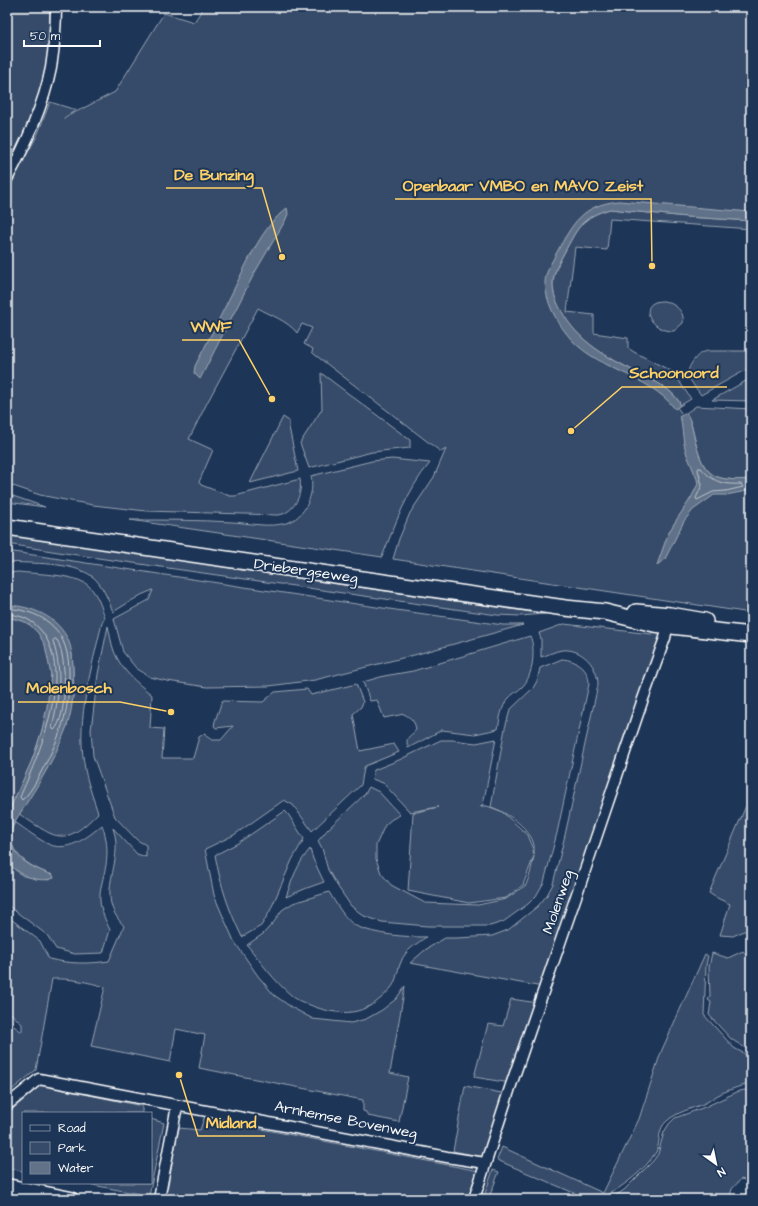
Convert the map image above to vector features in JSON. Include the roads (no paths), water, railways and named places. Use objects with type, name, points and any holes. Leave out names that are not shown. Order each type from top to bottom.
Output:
[{"type":"main road","name":"Driebergseweg","points":[[7,527],[565,608],[606,612],[631,611],[669,621],[707,621],[732,632],[751,635]]},
{"type":"main road","points":[[14,1191],[71,1199]]},
{"type":"street","points":[[7,178],[19,157],[40,104],[50,69],[56,29],[56,7]]},
{"type":"street","name":"Molenweg","points":[[474,1199],[665,638],[669,621]]},
{"type":"street","name":"Arnhemse Bovenweg","points":[[7,1105],[39,1079],[440,1156],[485,1163]]},
{"type":"street","points":[[159,1199],[177,1106]]},
{"type":"water","points":[[619,201],[751,212],[751,221],[687,217],[610,209],[600,212],[586,220],[581,225],[560,261],[554,275],[553,288],[557,302],[568,321],[576,331],[594,348],[668,390],[681,405],[675,409],[664,397],[650,387],[605,364],[577,345],[558,322],[547,297],[545,279],[547,271],[568,232],[574,224],[587,211],[606,203]]},
{"type":"water","points":[[287,208],[288,214],[285,221],[254,274],[200,379],[194,373],[195,366],[250,256],[270,225]]},
{"type":"water","points":[[686,413],[690,421],[697,449],[705,468],[718,477],[726,479],[751,479],[751,490],[726,495],[714,495],[693,510],[684,521],[665,559],[657,565],[668,534],[691,498],[698,484],[687,455],[681,420],[679,417]]},
{"type":"water","points":[[7,605],[26,608],[44,614],[52,620],[64,633],[69,642],[72,655],[73,697],[67,726],[49,766],[11,828],[10,837],[12,846],[22,859],[28,864],[53,875],[54,878],[48,880],[29,877],[17,871],[7,863],[7,815],[33,758],[42,730],[47,707],[51,675],[45,645],[38,633],[30,625],[23,621],[7,617]]},
{"type":"place","name":"De Bunzing","points":[[282,257]]},
{"type":"place","name":"Openbaar VMBO en MAVO Zeist","points":[[652,266]]},
{"type":"place","name":"WWF","points":[[272,399]]},
{"type":"place","name":"Schoonoord","points":[[571,431]]},
{"type":"place","name":"Molenbosch","points":[[171,712]]},
{"type":"place","name":"Midland","points":[[179,1075]]}]
